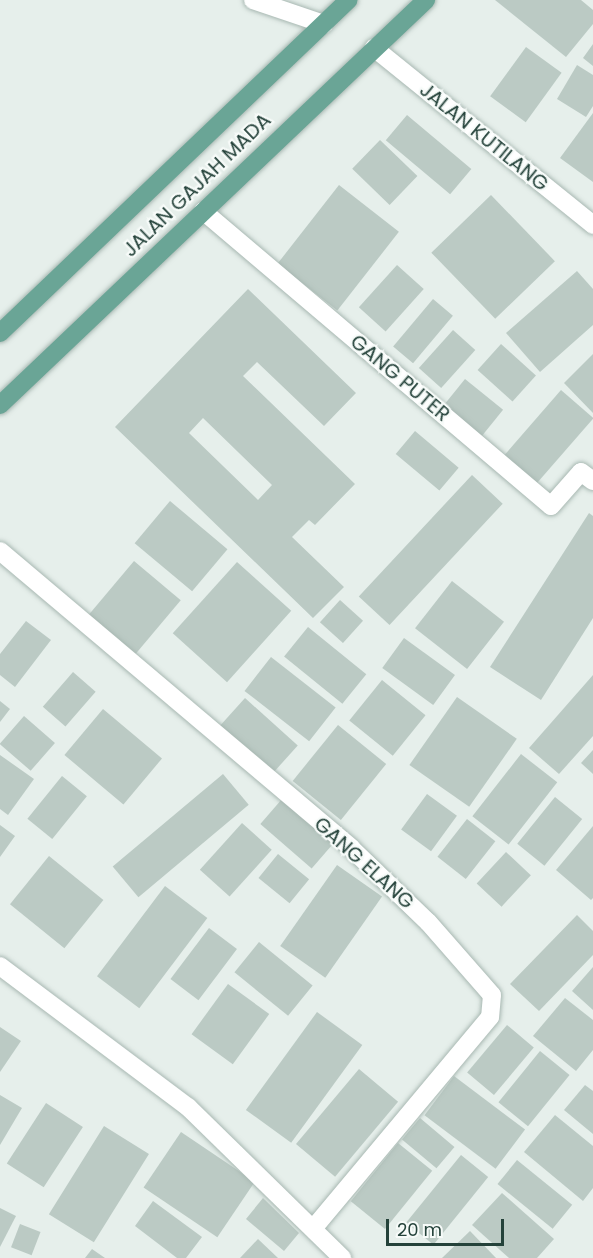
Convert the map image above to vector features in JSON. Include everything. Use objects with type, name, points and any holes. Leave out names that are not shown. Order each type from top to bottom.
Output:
[{"type":"main road","name":"JALAN GAJAH MADA","points":[[0,333],[349,0]]},
{"type":"main road","name":"JALAN GAJAH MADA","points":[[0,405],[426,0]]},
{"type":"street","points":[[253,0],[324,24]]},
{"type":"street","name":"JALAN KUTILANG","points":[[374,48],[593,225]]},
{"type":"street","name":"GANG PUTER","points":[[203,211],[550,506],[581,472],[593,481]]},
{"type":"street","name":"GANG ELANG","points":[[0,551],[351,848],[428,922],[492,995],[490,1017],[315,1226]]},
{"type":"street","points":[[0,966],[188,1107],[315,1226],[342,1258]]},
{"type":"building","points":[[495,0],[581,0],[593,10],[593,24],[566,57]]},
{"type":"building","points":[[593,44],[593,66],[583,58]]},
{"type":"building","points":[[526,47],[562,73],[526,122],[490,96]]},
{"type":"building","points":[[577,65],[593,75],[593,106],[586,117],[557,99]]},
{"type":"building","points":[[593,113],[593,182],[560,158]]},
{"type":"building","points":[[407,115],[471,169],[450,194],[386,140]]},
{"type":"building","points":[[380,140],[417,176],[390,205],[352,169]]},
{"type":"building","points":[[339,185],[399,232],[337,311],[277,264]]},
{"type":"building","points":[[491,195],[555,261],[495,319],[431,253]]},
{"type":"building","points":[[397,265],[424,289],[386,331],[359,307]]},
{"type":"building","points":[[577,271],[593,289],[593,325],[540,372],[506,333]]},
{"type":"building","points":[[248,289],[356,393],[324,426],[257,362],[243,376],[355,484],[315,525],[309,520],[292,537],[344,587],[313,618],[115,427]],"holes":[[[203,418],[272,485],[258,500],[189,433]]]},
{"type":"building","points":[[433,299],[453,316],[413,363],[393,346]]},
{"type":"building","points":[[453,330],[475,350],[441,388],[419,368]]},
{"type":"building","points":[[501,344],[536,375],[513,401],[478,370]]},
{"type":"building","points":[[593,354],[593,413],[564,383]]},
{"type":"building","points":[[465,379],[503,410],[481,437],[443,406]]},
{"type":"building","points":[[561,390],[593,419],[536,485],[503,456]]},
{"type":"building","points":[[415,431],[459,468],[439,491],[396,454]]},
{"type":"building","points":[[472,475],[503,504],[390,625],[359,596]]},
{"type":"building","points":[[170,501],[227,549],[192,591],[135,543]]},
{"type":"building","points":[[589,513],[593,516],[593,618],[541,700],[490,667]]},
{"type":"building","points":[[134,561],[181,600],[136,654],[89,615]]},
{"type":"building","points":[[237,562],[291,611],[227,682],[173,633]]},
{"type":"building","points":[[452,581],[504,622],[467,669],[415,628]]},
{"type":"building","points":[[340,600],[363,621],[343,643],[320,622]]},
{"type":"building","points":[[26,621],[51,640],[15,687],[0,675],[0,654]]},
{"type":"building","points":[[308,627],[366,674],[342,704],[284,657]]},
{"type":"building","points":[[404,638],[455,675],[433,705],[382,668]]},
{"type":"building","points":[[271,657],[336,707],[309,741],[245,691]]},
{"type":"building","points":[[73,672],[96,692],[65,726],[43,707]]},
{"type":"building","points":[[593,675],[593,736],[559,774],[529,748]]},
{"type":"building","points":[[382,680],[426,715],[393,756],[349,720]]},
{"type":"building","points":[[457,697],[517,739],[469,807],[409,765]]},
{"type":"building","points":[[245,698],[298,746],[272,774],[220,726]]},
{"type":"building","points":[[0,701],[10,709],[0,722]]},
{"type":"building","points":[[103,709],[162,758],[123,804],[64,755]]},
{"type":"building","points":[[24,716],[55,743],[31,771],[0,744]]},
{"type":"building","points":[[338,725],[386,764],[341,820],[293,781]]},
{"type":"building","points":[[593,750],[593,774],[581,763]]},
{"type":"building","points":[[521,754],[557,782],[509,845],[472,816]]},
{"type":"building","points":[[0,755],[34,779],[8,815],[0,809]]},
{"type":"building","points":[[223,774],[249,805],[138,897],[113,867]]},
{"type":"building","points":[[62,776],[87,796],[52,839],[27,819]]},
{"type":"building","points":[[427,794],[457,816],[431,851],[401,830]]},
{"type":"building","points":[[555,797],[582,819],[544,866],[517,844]]},
{"type":"building","points":[[282,799],[333,844],[312,869],[260,824]]},
{"type":"building","points":[[467,819],[495,841],[466,879],[437,857]]},
{"type":"building","points":[[242,823],[272,850],[230,897],[200,870]]},
{"type":"building","points":[[0,825],[15,836],[0,857]]},
{"type":"building","points":[[593,826],[593,898],[591,900],[556,870]]},
{"type":"building","points":[[506,852],[531,875],[502,907],[477,883]]},
{"type":"building","points":[[278,854],[309,879],[290,903],[258,878]]},
{"type":"building","points":[[49,856],[103,900],[64,948],[10,904]]},
{"type":"building","points":[[337,865],[382,897],[325,978],[280,946]]},
{"type":"building","points":[[165,886],[207,918],[139,1008],[97,976]]},
{"type":"building","points":[[577,915],[593,931],[593,955],[539,1011],[510,984]]},
{"type":"building","points":[[209,928],[237,949],[198,1000],[170,979]]},
{"type":"building","points":[[259,942],[313,985],[288,1016],[234,972]]},
{"type":"building","points":[[593,967],[593,1010],[572,991]]},
{"type":"building","points":[[228,984],[269,1014],[233,1064],[192,1034]]},
{"type":"building","points":[[565,998],[593,1020],[593,1050],[576,1071],[533,1036]]},
{"type":"building","points":[[317,1012],[362,1045],[291,1143],[246,1110]]},
{"type":"building","points":[[507,1025],[534,1047],[494,1095],[467,1072]]},
{"type":"building","points":[[0,1027],[21,1041],[0,1072]]},
{"type":"building","points":[[540,1051],[570,1075],[528,1126],[498,1102]]},
{"type":"building","points":[[359,1069],[398,1102],[335,1177],[296,1144]]},
{"type":"building","points":[[454,1076],[525,1130],[496,1169],[425,1115]]},
{"type":"building","points":[[585,1085],[593,1091],[593,1134],[564,1110]]},
{"type":"building","points":[[0,1095],[22,1108],[0,1145]]},
{"type":"building","points":[[46,1103],[83,1127],[44,1187],[7,1163]]},
{"type":"building","points":[[555,1115],[593,1146],[593,1188],[583,1201],[524,1152]]},
{"type":"building","points":[[420,1118],[454,1147],[436,1168],[402,1139]]},
{"type":"building","points":[[104,1126],[149,1154],[94,1242],[49,1214]]},
{"type":"building","points":[[181,1132],[255,1182],[217,1237],[144,1188]]},
{"type":"building","points":[[398,1143],[432,1171],[385,1229],[351,1201]]},
{"type":"building","points":[[461,1155],[488,1177],[433,1245],[406,1223]]},
{"type":"building","points":[[517,1160],[572,1205],[553,1229],[497,1184]]},
{"type":"building","points":[[502,1193],[554,1239],[537,1258],[509,1258],[472,1225]]},
{"type":"building","points":[[263,1198],[299,1233],[284,1251],[246,1219]]},
{"type":"building","points":[[153,1201],[202,1237],[186,1258],[177,1258],[135,1226]]},
{"type":"building","points":[[0,1208],[16,1216],[0,1247]]},
{"type":"building","points":[[20,1224],[41,1232],[32,1255],[11,1247]]},
{"type":"building","points":[[470,1231],[496,1258],[442,1258]]},
{"type":"building","points":[[258,1239],[278,1258],[240,1258]]},
{"type":"building","points":[[92,1249],[105,1258],[85,1258]]}]
